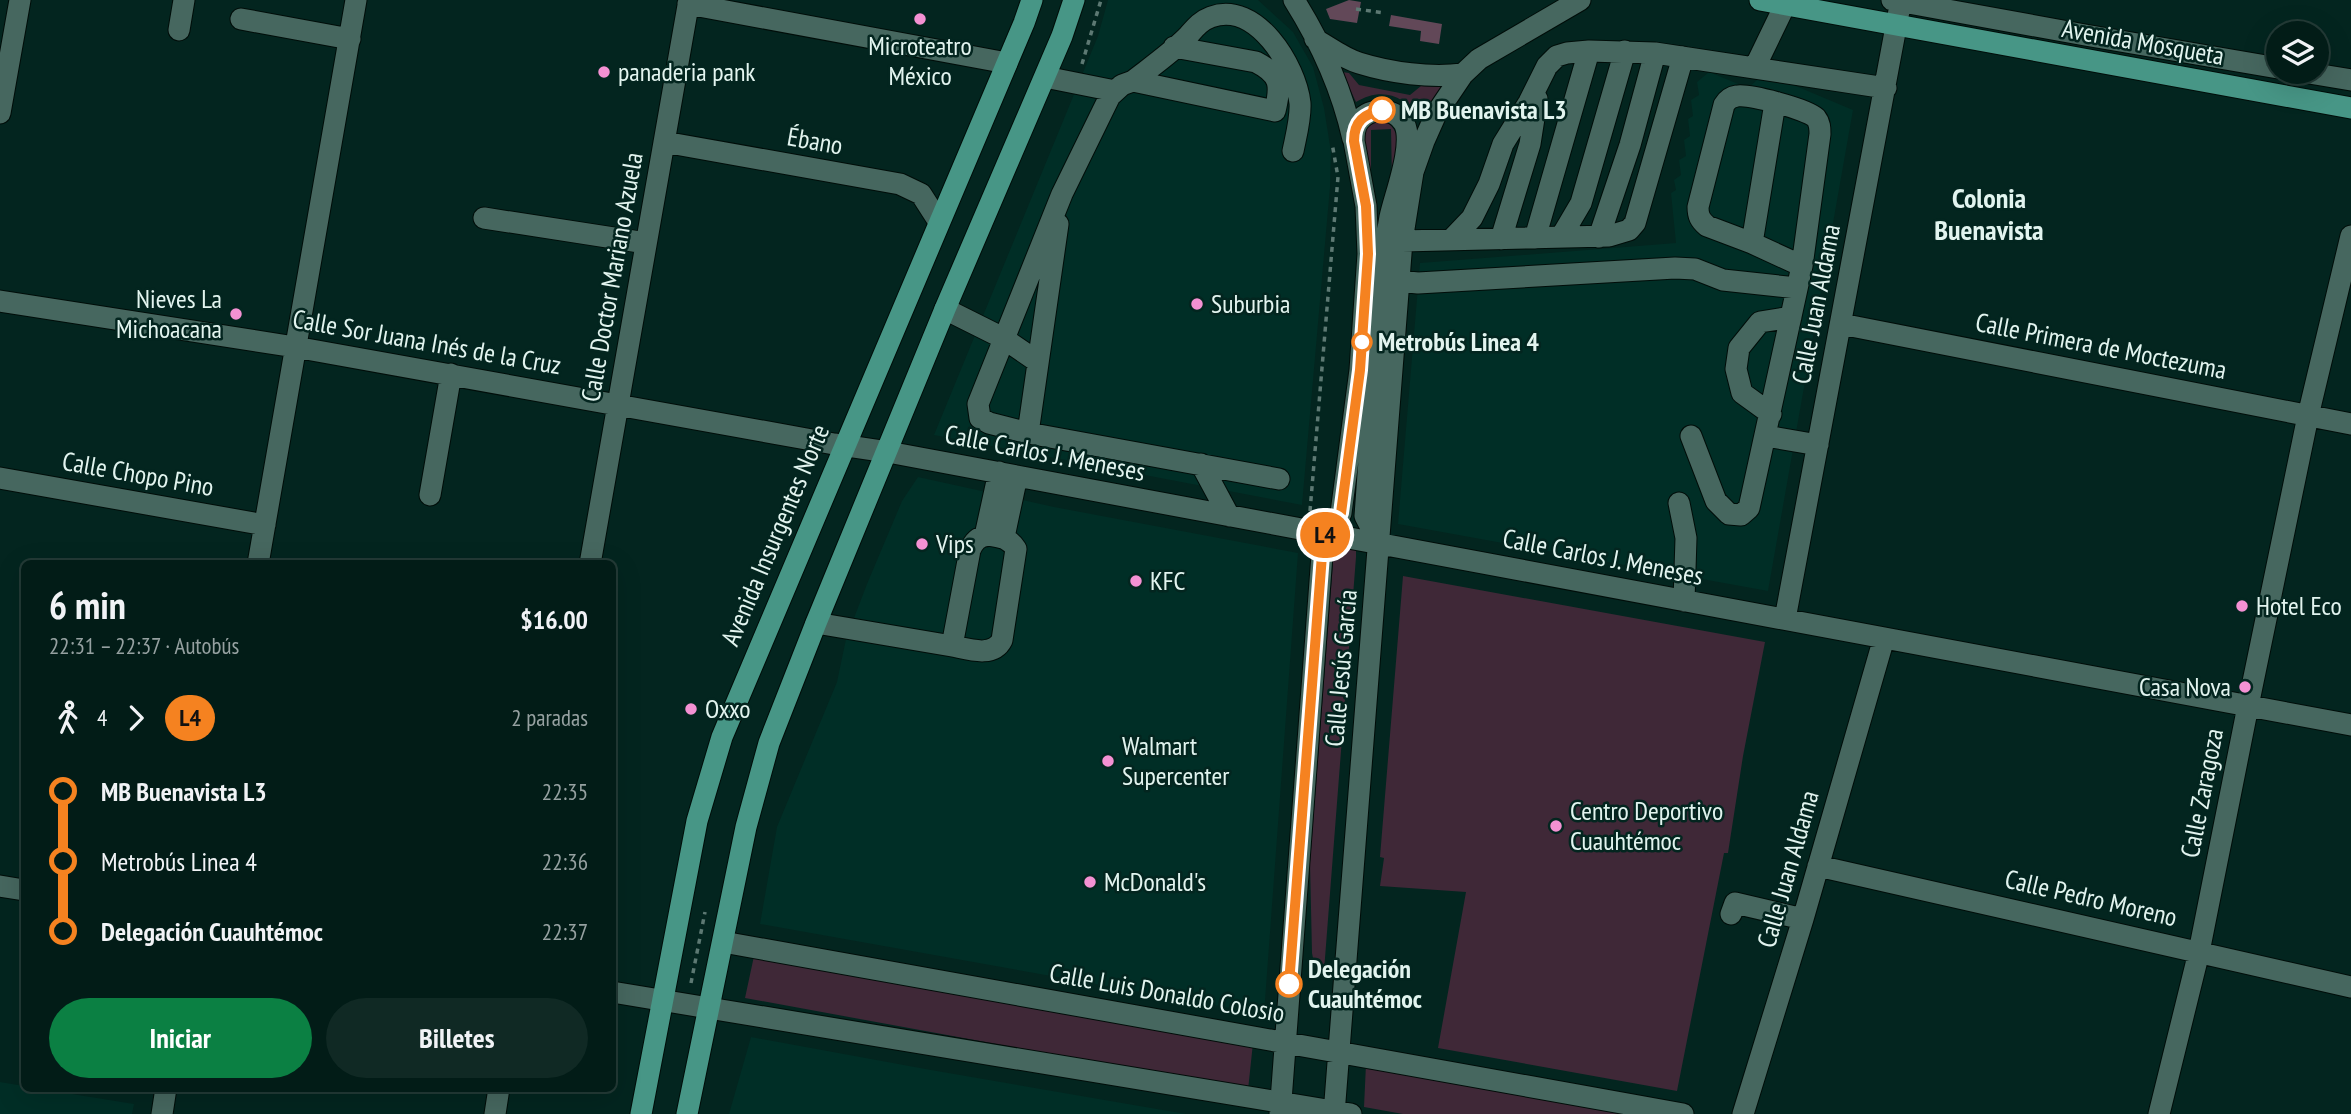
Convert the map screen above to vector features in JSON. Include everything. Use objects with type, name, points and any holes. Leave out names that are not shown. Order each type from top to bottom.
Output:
[{"type":"main road","name":"Avenida Insurgentes Norte","points":[[641,1114],[695,831],[712,765],[733,707],[1032,0]]},
{"type":"main road","points":[[687,1114],[759,775],[785,700],[948,303],[1045,77],[1074,0]]},
{"type":"main road","name":"Avenida Mosqueta","points":[[1760,0],[2351,108]]},
{"type":"street","points":[[0,113],[20,0]]},
{"type":"street","points":[[179,30],[184,0]]},
{"type":"street","points":[[259,560],[356,0]]},
{"type":"street","points":[[1294,0],[1342,96],[1354,141],[1366,206],[1368,254],[1360,370],[1341,513],[1335,525],[1317,532]]},
{"type":"street","name":"Calle Jesús García","points":[[1340,1113],[1338,1052],[1398,281],[1413,172],[1436,114],[1463,74],[1479,59],[1511,38],[1580,0]]},
{"type":"street","points":[[1898,1],[2266,66]]},
{"type":"street","name":"Calle Juan Aldama","points":[[1785,619],[1886,88],[1897,25],[1898,1]]},
{"type":"street","points":[[688,2],[1007,63]]},
{"type":"street","name":"Calle Doctor Mariano Azuela","points":[[591,560],[688,2]]},
{"type":"street","points":[[1755,67],[1785,5]]},
{"type":"street","points":[[1279,479],[1028,433],[980,418],[978,404],[1062,194],[1124,86],[1181,42],[1197,24],[1213,16],[1230,14],[1249,19],[1267,36],[1288,64],[1298,93],[1300,107],[1293,151]]},
{"type":"street","points":[[240,19],[350,39]]},
{"type":"street","points":[[1315,38],[1358,63],[1428,76],[1463,74]]},
{"type":"street","points":[[1045,77],[1124,86],[1275,111],[1280,89],[1276,76],[1267,67],[1181,42]]},
{"type":"street","points":[[1535,238],[1589,51]]},
{"type":"street","points":[[1561,237],[1581,203],[1625,51]]},
{"type":"street","points":[[1451,240],[1472,218],[1489,184],[1503,144],[1547,66],[1557,56],[1567,52],[1655,52],[1886,88]]},
{"type":"street","points":[[1599,237],[1630,145],[1655,52]]},
{"type":"street","points":[[1402,241],[1599,237],[1629,230],[1635,223],[1683,57]]},
{"type":"street","points":[[2329,76],[2351,80]]},
{"type":"street","points":[[1501,239],[1530,144],[1542,77]]},
{"type":"street","points":[[1691,436],[1716,501],[1729,514],[1741,515],[1749,508],[1802,266],[1820,126],[1810,114],[1775,103],[1742,96],[1728,99],[1724,105],[1698,207],[1701,221],[1707,226],[1802,266]]},
{"type":"street","points":[[1752,243],[1775,103]]},
{"type":"street","points":[[1354,141],[1354,130],[1359,120],[1382,110],[1401,118],[1407,128],[1408,141],[1392,205],[1383,265],[1365,516],[1379,543]]},
{"type":"street","name":"Ébano","points":[[664,142],[900,184],[921,194],[939,222]]},
{"type":"street","points":[[1028,433],[1062,194]]},
{"type":"street","points":[[484,218],[646,243]]},
{"type":"street","name":"Calle Zaragoza","points":[[2160,1114],[2199,951],[2308,416],[2351,236]]},
{"type":"street","points":[[1398,281],[1418,283],[1675,268],[1695,269],[1723,280],[1797,288]]},
{"type":"street","name":"Calle Sor Juana Inés de la Cruz","points":[[0,301],[295,347],[844,446]]},
{"type":"street","points":[[948,303],[1007,329],[1042,332]]},
{"type":"street","points":[[1791,317],[1760,322],[1739,348],[1736,369],[1742,393],[1768,425],[1819,439]]},
{"type":"street","name":"Calle Primera de Moctezuma","points":[[1841,324],[2351,424]]},
{"type":"street","points":[[1007,329],[1038,362]]},
{"type":"street","points":[[429,495],[451,374]]},
{"type":"street","name":"Calle Carlos J. Meneses","points":[[844,446],[1008,474],[2351,724]]},
{"type":"street","points":[[1200,464],[1229,516]]},
{"type":"street","points":[[994,536],[1008,474]]},
{"type":"street","name":"Calle Chopo Pino","points":[[0,478],[265,525]]},
{"type":"street","points":[[1679,503],[1686,538],[1684,601]]},
{"type":"street","name":"Calle Jesús García","points":[[1280,1108],[1317,532]]},
{"type":"street","points":[[816,623],[952,646],[993,650],[999,646],[1016,558],[1016,549],[1011,542],[994,536],[974,542],[970,550],[952,646]]},
{"type":"street","name":"Calle Juan Aldama","points":[[1743,1114],[1804,919],[1884,638]]},
{"type":"street","name":"Calle Pedro Moreno","points":[[1818,866],[2351,987]]},
{"type":"street","points":[[0,886],[21,890]]},
{"type":"street","points":[[1731,914],[1735,903],[1804,919]]},
{"type":"street","name":"Calle Luis Donaldo Colosio","points":[[723,942],[1671,1113]]},
{"type":"street","points":[[616,993],[709,1006],[1280,1108],[1340,1113]]},
{"type":"street","points":[[162,1114],[165,1092]]},
{"type":"street","points":[[495,1114],[498,1092]]},
{"type":"path","points":[[1081,64],[1101,0]]},
{"type":"path","points":[[1356,9],[1385,13]]},
{"type":"path","points":[[1317,532],[1338,177],[1331,140]]},
{"type":"path","points":[[691,983],[705,912]]},
{"type":"shaded area","points":[[1108,0],[1258,0],[1293,32],[1313,67],[1324,108],[1331,152],[1302,505],[934,435],[1098,36]]},
{"type":"shaded area","points":[[1349,0],[1361,2],[1357,23],[1330,19],[1326,9]]},
{"type":"shaded area","points":[[1391,15],[1442,24],[1439,44],[1420,41],[1421,31],[1389,26]]},
{"type":"shaded area","points":[[1342,72],[1349,73],[1359,85],[1410,95],[1421,86],[1442,87],[1418,119],[1406,104],[1391,96],[1374,95],[1356,102]]},
{"type":"shaded area","points":[[1709,72],[1748,88],[1765,73],[1853,110],[1768,591],[1398,524],[1420,263],[1676,243],[1671,193],[1676,190],[1674,180],[1681,175],[1679,160],[1686,156],[1684,140],[1690,136],[1688,119],[1693,116],[1691,100],[1699,95],[1697,82]]},
{"type":"shaded area","points":[[1380,118],[1389,124],[1397,137],[1392,181],[1391,129],[1371,130],[1371,181],[1363,134],[1367,125]]},
{"type":"shaded area","points":[[918,477],[1054,507],[1298,553],[1264,1014],[760,924],[777,827],[837,682],[846,639],[867,584],[902,501]]},
{"type":"shaded area","points":[[1336,546],[1353,547],[1356,557],[1324,971],[1315,968],[1312,953],[1310,863]]},
{"type":"shaded area","name":"Centro Deportivo Cuauhtémoc","points":[[1403,576],[1765,642],[1728,853],[1724,853],[1677,1091],[1438,1048],[1466,892],[1380,886],[1384,858],[1380,857]]},
{"type":"shaded area","points":[[754,956],[1253,1043],[1248,1090],[745,998]]},
{"type":"shaded area","points":[[751,1037],[931,1070],[1186,1114],[729,1114]]},
{"type":"shaded area","points":[[1366,1064],[1629,1114],[1403,1114],[1364,1107]]},
{"type":"shaded area","points":[[0,1082],[21,1086],[21,1092],[60,1092],[134,1104],[132,1114],[0,1114]]},
{"type":"bus line","name":"L4","points":[[1289,984],[1322,555],[1325,534],[1335,525],[1341,513],[1360,370],[1368,254],[1366,206],[1354,130],[1359,120],[1382,110]]},
{"type":"place","name":"Microteatro México","points":[[920,19]]},
{"type":"place","name":"panaderia pank","points":[[604,72]]},
{"type":"place","name":"MB Buenavista L3","points":[[1382,110]]},
{"type":"place","name":"Suburbia","points":[[1197,304]]},
{"type":"place","name":"Nieves La Michoacana","points":[[236,314]]},
{"type":"place","name":"Metrobús Linea 4","points":[[1362,342]]},
{"type":"place","name":"Vips","points":[[922,544]]},
{"type":"place","name":"KFC","points":[[1136,581]]},
{"type":"place","name":"Hotel Eco","points":[[2242,606]]},
{"type":"place","name":"Casa Nova","points":[[2245,687]]},
{"type":"place","name":"Oxxo","points":[[691,709]]},
{"type":"place","name":"Walmart Supercenter","points":[[1108,761]]},
{"type":"place","name":"Centro Deportivo Cuauhtémoc","points":[[1556,826]]},
{"type":"place","name":"McDonald's","points":[[1090,882]]},
{"type":"place","name":"Delegación Cuauhtémoc","points":[[1289,984]]},
{"type":"district","name":"Colonia Buenavista","points":[[1989,214]]}]
